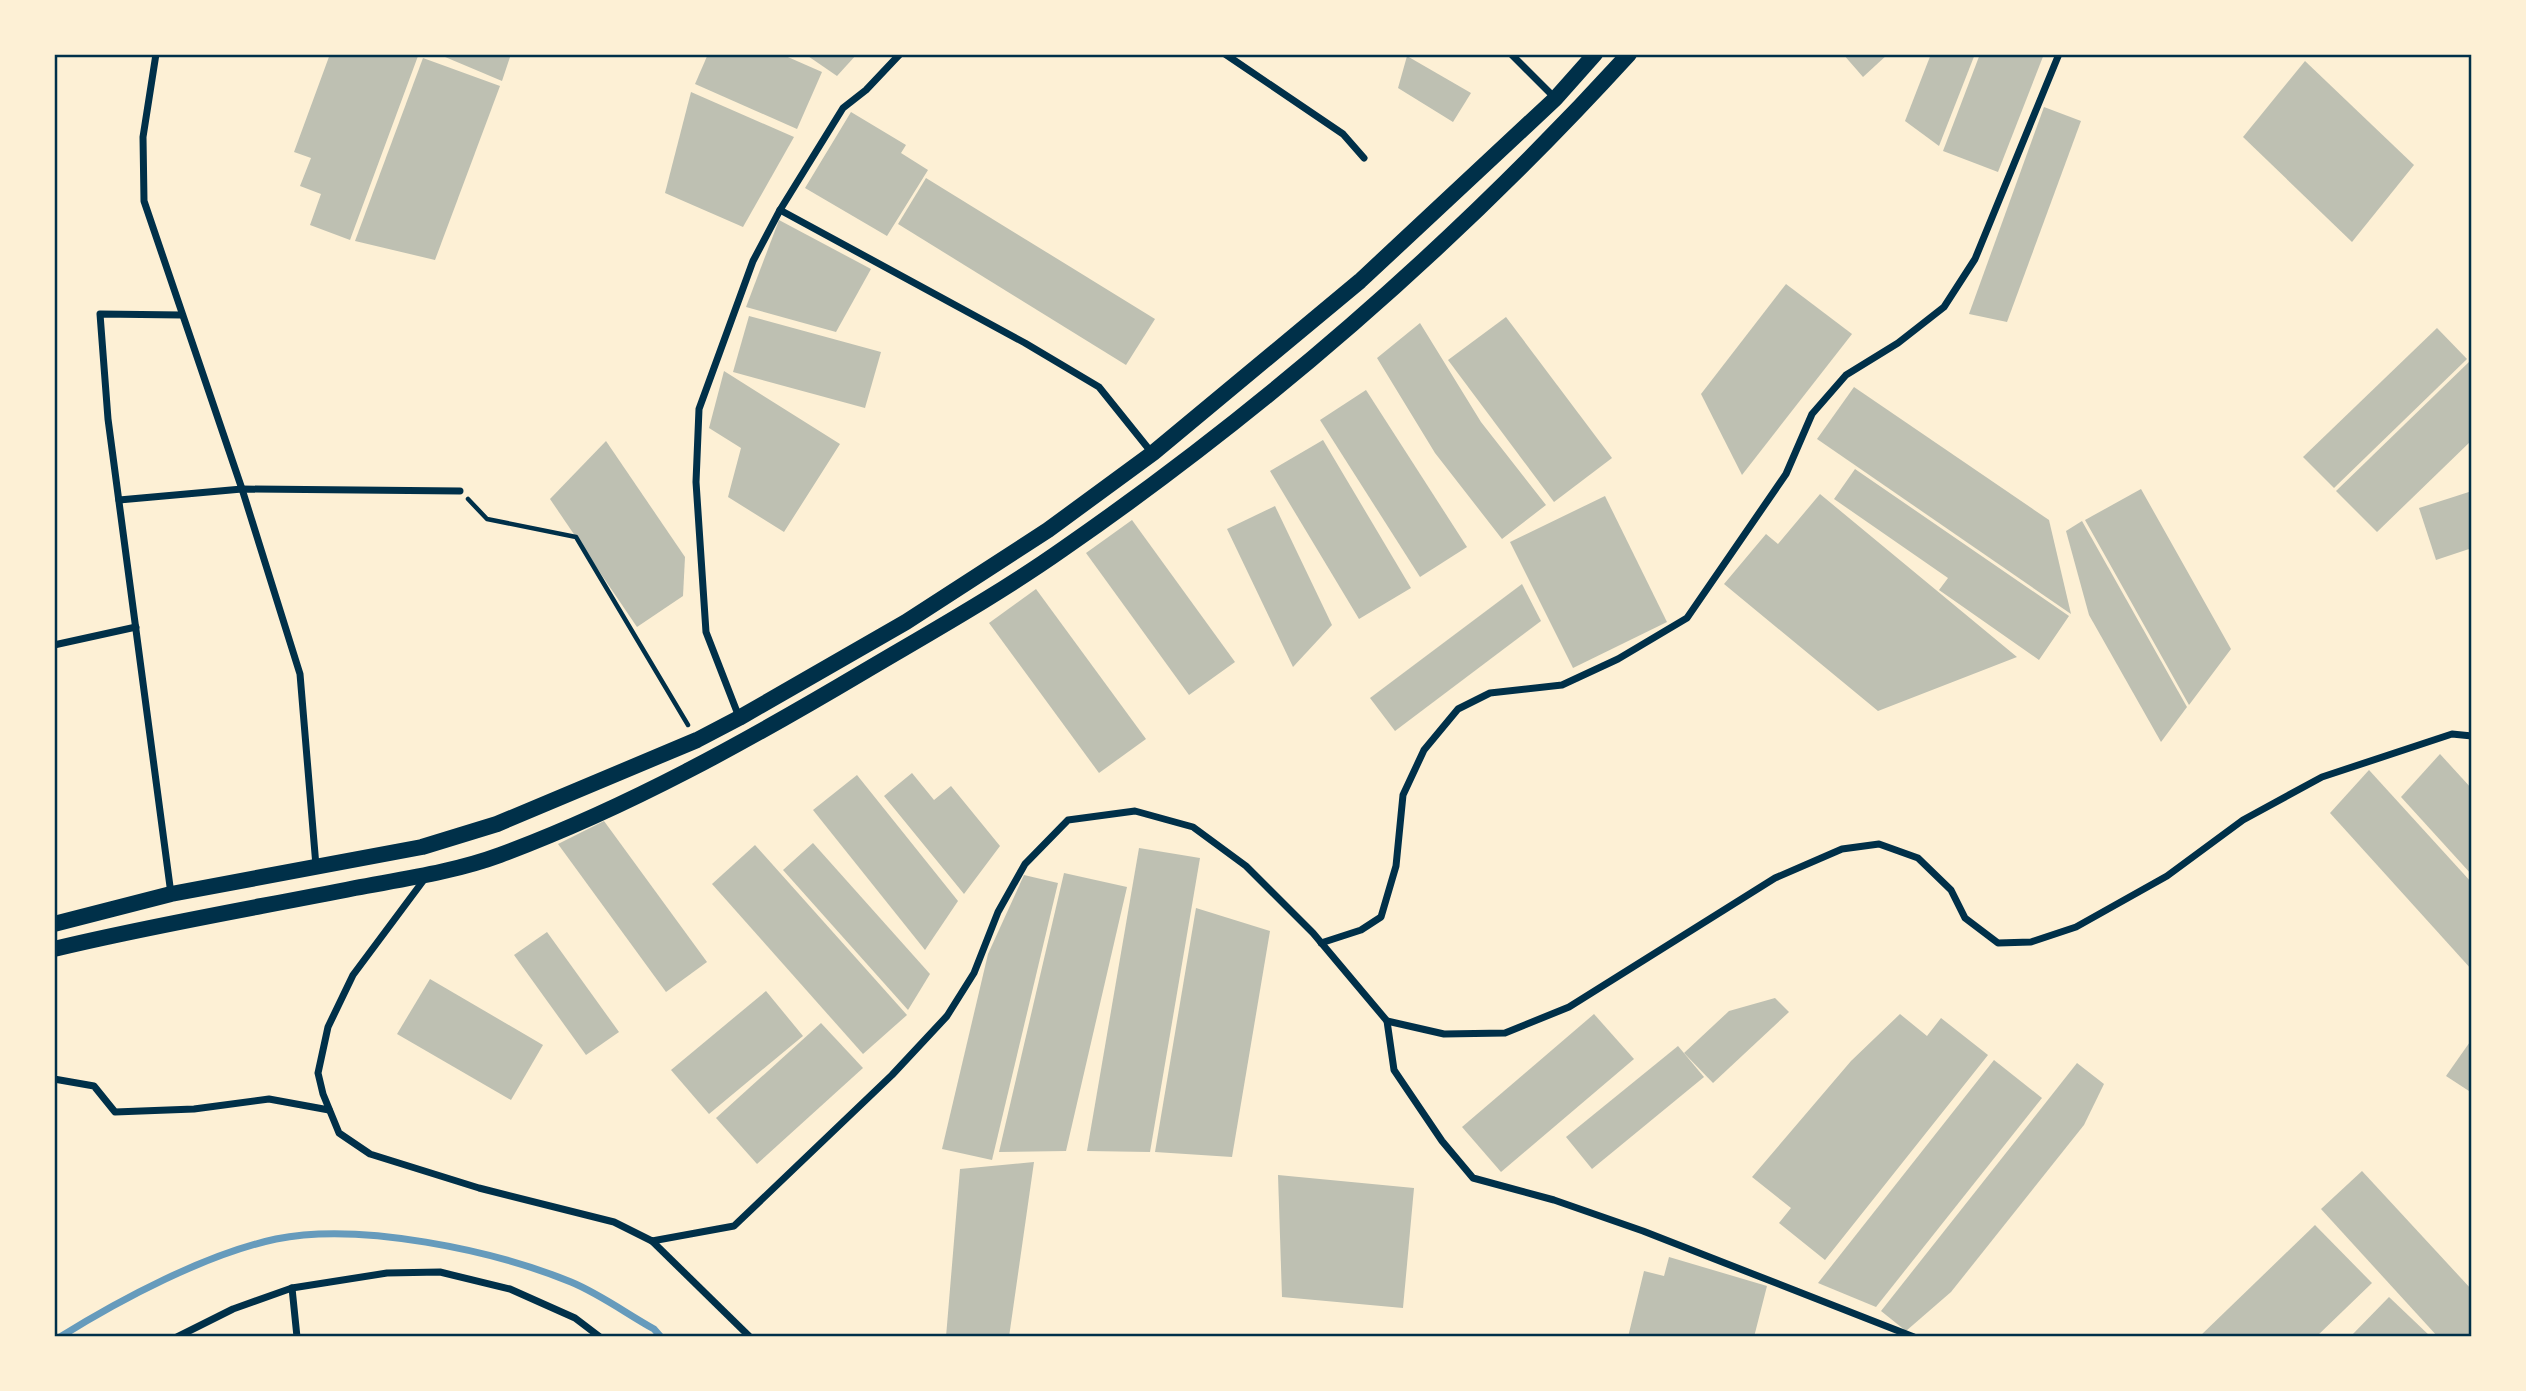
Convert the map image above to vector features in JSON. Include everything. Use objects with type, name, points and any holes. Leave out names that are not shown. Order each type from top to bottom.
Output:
[{"type":"main road","points":[[54,924],[171,894],[422,847],[498,824],[697,740],[739,718],[906,622],[1048,530],[1153,453],[1360,281],[1555,99],[1595,54]]},
{"type":"main road","points":[[54,949],[428,874],[495,856],[634,800],[752,738],[998,592],[1063,550],[1204,446],[1372,307],[1570,118],[1629,54]]},
{"type":"street","points":[[156,54],[143,137],[144,201],[242,489],[300,674],[316,866]]},
{"type":"street","points":[[739,718],[706,632],[696,482],[699,409],[753,261],[780,210],[843,108],[866,90],[900,54]]},
{"type":"street","points":[[1225,54],[1343,134],[1364,158]]},
{"type":"street","points":[[1511,54],[1555,99]]},
{"type":"street","points":[[1321,943],[1361,930],[1381,917],[1396,866],[1403,795],[1424,750],[1458,709],[1490,693],[1562,685],[1618,659],[1686,618],[1786,474],[1812,414],[1846,375],[1898,343],[1944,307],[1975,259],[2059,54]]},
{"type":"street","points":[[780,210],[1025,343],[1099,387],[1153,453]]},
{"type":"street","points":[[171,894],[108,419],[100,314],[182,315]]},
{"type":"street","points":[[119,500],[242,489],[460,491]]},
{"type":"street","points":[[54,645],[136,627]]},
{"type":"street","points":[[1387,1021],[1444,1034],[1505,1032],[1569,1007],[1775,878],[1842,849],[1879,844],[1919,858],[1951,890],[1965,918],[1998,943],[2031,942],[2076,927],[2156,883],[2243,820],[2322,777],[2452,734],[2472,736]]},
{"type":"street","points":[[652,1241],[734,1226],[892,1075],[947,1016],[974,973],[998,912],[1025,864],[1068,820],[1135,811],[1193,827],[1246,866],[1321,943],[1387,1021],[1394,1070],[1442,1141],[1473,1178],[1555,1200],[1643,1231],[1914,1337]]},
{"type":"street","points":[[428,874],[353,975],[328,1027],[318,1073],[339,1133],[370,1154],[491,1192],[614,1222],[652,1241],[750,1337]]},
{"type":"street","points":[[54,1079],[94,1086],[115,1112],[194,1109],[269,1099],[329,1110]]},
{"type":"street","points":[[177,1337],[233,1309],[292,1288],[387,1273],[440,1272],[510,1289],[575,1318],[600,1337]]},
{"type":"street","points":[[292,1288],[298,1337]]},
{"type":"path","points":[[460,491],[487,519],[576,537],[697,740]]},
{"type":"building","points":[[330,54],[418,56],[350,240],[310,225],[321,194],[300,186],[311,158],[294,152]]},
{"type":"building","points":[[438,54],[511,54],[502,81]]},
{"type":"building","points":[[708,54],[781,54],[822,72],[797,129],[695,84]]},
{"type":"building","points":[[805,54],[857,54],[837,76]]},
{"type":"building","points":[[1843,54],[1888,54],[1863,77]]},
{"type":"building","points":[[1931,54],[1975,54],[1939,146],[1905,121]]},
{"type":"building","points":[[1980,54],[2044,54],[1998,172],[1943,151]]},
{"type":"building","points":[[1407,56],[1471,93],[1453,122],[1398,88]]},
{"type":"building","points":[[423,58],[500,86],[435,260],[355,241]]},
{"type":"building","points":[[2305,61],[2414,165],[2352,242],[2243,137]]},
{"type":"building","points":[[691,92],[794,137],[743,227],[665,193]]},
{"type":"building","points":[[2044,107],[2081,121],[2007,322],[1969,314]]},
{"type":"building","points":[[851,112],[906,145],[901,153],[928,170],[887,236],[805,188]]},
{"type":"building","points":[[926,178],[1155,319],[1126,365],[898,224]]},
{"type":"building","points":[[779,220],[871,269],[836,332],[746,307]]},
{"type":"building","points":[[1786,284],[1852,334],[1742,475],[1701,394]]},
{"type":"building","points":[[749,316],[881,352],[865,408],[733,372]]},
{"type":"building","points":[[1506,317],[1612,458],[1554,502],[1448,360]]},
{"type":"building","points":[[1420,323],[1481,422],[1546,505],[1502,539],[1435,453],[1377,358]]},
{"type":"building","points":[[2437,328],[2467,359],[2334,488],[2303,457]]},
{"type":"building","points":[[2472,359],[2472,440],[2377,532],[2336,491]]},
{"type":"building","points":[[724,371],[840,444],[784,532],[728,497],[741,448],[709,428]]},
{"type":"building","points":[[1854,387],[2049,520],[2071,614],[1817,439]]},
{"type":"building","points":[[1366,390],[1467,547],[1420,577],[1320,420]]},
{"type":"building","points":[[1323,440],[1411,588],[1359,619],[1270,471]]},
{"type":"building","points":[[606,441],[685,557],[683,596],[637,627],[550,499]]},
{"type":"building","points":[[1855,469],[2069,616],[2039,660],[1939,590],[1948,578],[1834,499]]},
{"type":"building","points":[[2141,489],[2231,649],[2189,705],[2085,520]]},
{"type":"building","points":[[2472,491],[2472,548],[2436,560],[2419,508]]},
{"type":"building","points":[[1820,494],[2017,657],[1878,711],[1724,584],[1766,534],[1778,544]]},
{"type":"building","points":[[1605,496],[1667,622],[1573,668],[1510,542]]},
{"type":"building","points":[[1275,506],[1332,625],[1293,667],[1227,529]]},
{"type":"building","points":[[1132,520],[1235,662],[1189,695],[1086,553]]},
{"type":"building","points":[[2082,521],[2187,707],[2161,742],[2089,615],[2066,531]]},
{"type":"building","points":[[1522,584],[1541,621],[1395,731],[1370,698]]},
{"type":"building","points":[[1036,589],[1146,739],[1099,773],[989,623]]},
{"type":"building","points":[[2440,754],[2472,789],[2472,875],[2401,797]]},
{"type":"building","points":[[2369,770],[2472,883],[2472,970],[2330,813]]},
{"type":"building","points":[[912,773],[934,800],[951,786],[1000,846],[964,894],[884,796]]},
{"type":"building","points":[[857,775],[958,901],[925,950],[813,810]]},
{"type":"building","points":[[604,821],[707,962],[666,992],[558,844]]},
{"type":"building","points":[[813,843],[930,974],[908,1010],[783,870]]},
{"type":"building","points":[[755,845],[907,1015],[863,1054],[712,884]]},
{"type":"building","points":[[1139,848],[1200,858],[1150,1152],[1087,1151]]},
{"type":"building","points":[[1064,873],[1127,887],[1066,1151],[999,1152]]},
{"type":"building","points":[[1024,875],[1058,883],[992,1160],[942,1149],[988,954]]},
{"type":"building","points":[[1196,908],[1270,931],[1232,1157],[1155,1152]]},
{"type":"building","points":[[547,932],[619,1032],[586,1055],[514,955]]},
{"type":"building","points":[[430,979],[543,1045],[511,1100],[397,1034]]},
{"type":"building","points":[[766,991],[803,1036],[709,1114],[671,1070]]},
{"type":"building","points":[[1775,998],[1789,1012],[1713,1083],[1684,1053],[1729,1011]]},
{"type":"building","points":[[1594,1014],[1634,1059],[1501,1172],[1462,1127]]},
{"type":"building","points":[[1900,1014],[1927,1036],[1941,1018],[1988,1055],[1825,1260],[1779,1223],[1791,1208],[1752,1177],[1851,1061]]},
{"type":"building","points":[[821,1023],[863,1068],[757,1164],[716,1118]]},
{"type":"building","points":[[2472,1039],[2472,1093],[2446,1076]]},
{"type":"building","points":[[1678,1046],[1704,1077],[1592,1169],[1566,1137]]},
{"type":"building","points":[[1994,1060],[2042,1098],[1876,1307],[1818,1283]]},
{"type":"building","points":[[2077,1063],[2104,1084],[2084,1125],[1951,1292],[1906,1331],[1881,1311]]},
{"type":"building","points":[[1034,1162],[1009,1337],[946,1337],[960,1169]]},
{"type":"building","points":[[2362,1171],[2472,1290],[2472,1337],[2438,1337],[2321,1209]]},
{"type":"building","points":[[1278,1175],[1414,1188],[1403,1308],[1282,1297]]},
{"type":"building","points":[[2315,1225],[2372,1283],[2316,1337],[2199,1337]]},
{"type":"building","points":[[1669,1257],[1767,1286],[1754,1337],[1628,1337],[1644,1271],[1664,1276]]},
{"type":"building","points":[[2389,1297],[2431,1337],[2350,1337]]},
{"type":"waterway","points":[[60,1337],[137,1293],[221,1255],[276,1239],[347,1234],[426,1242],[504,1259],[539,1270],[592,1292],[654,1329],[661,1337]]}]
